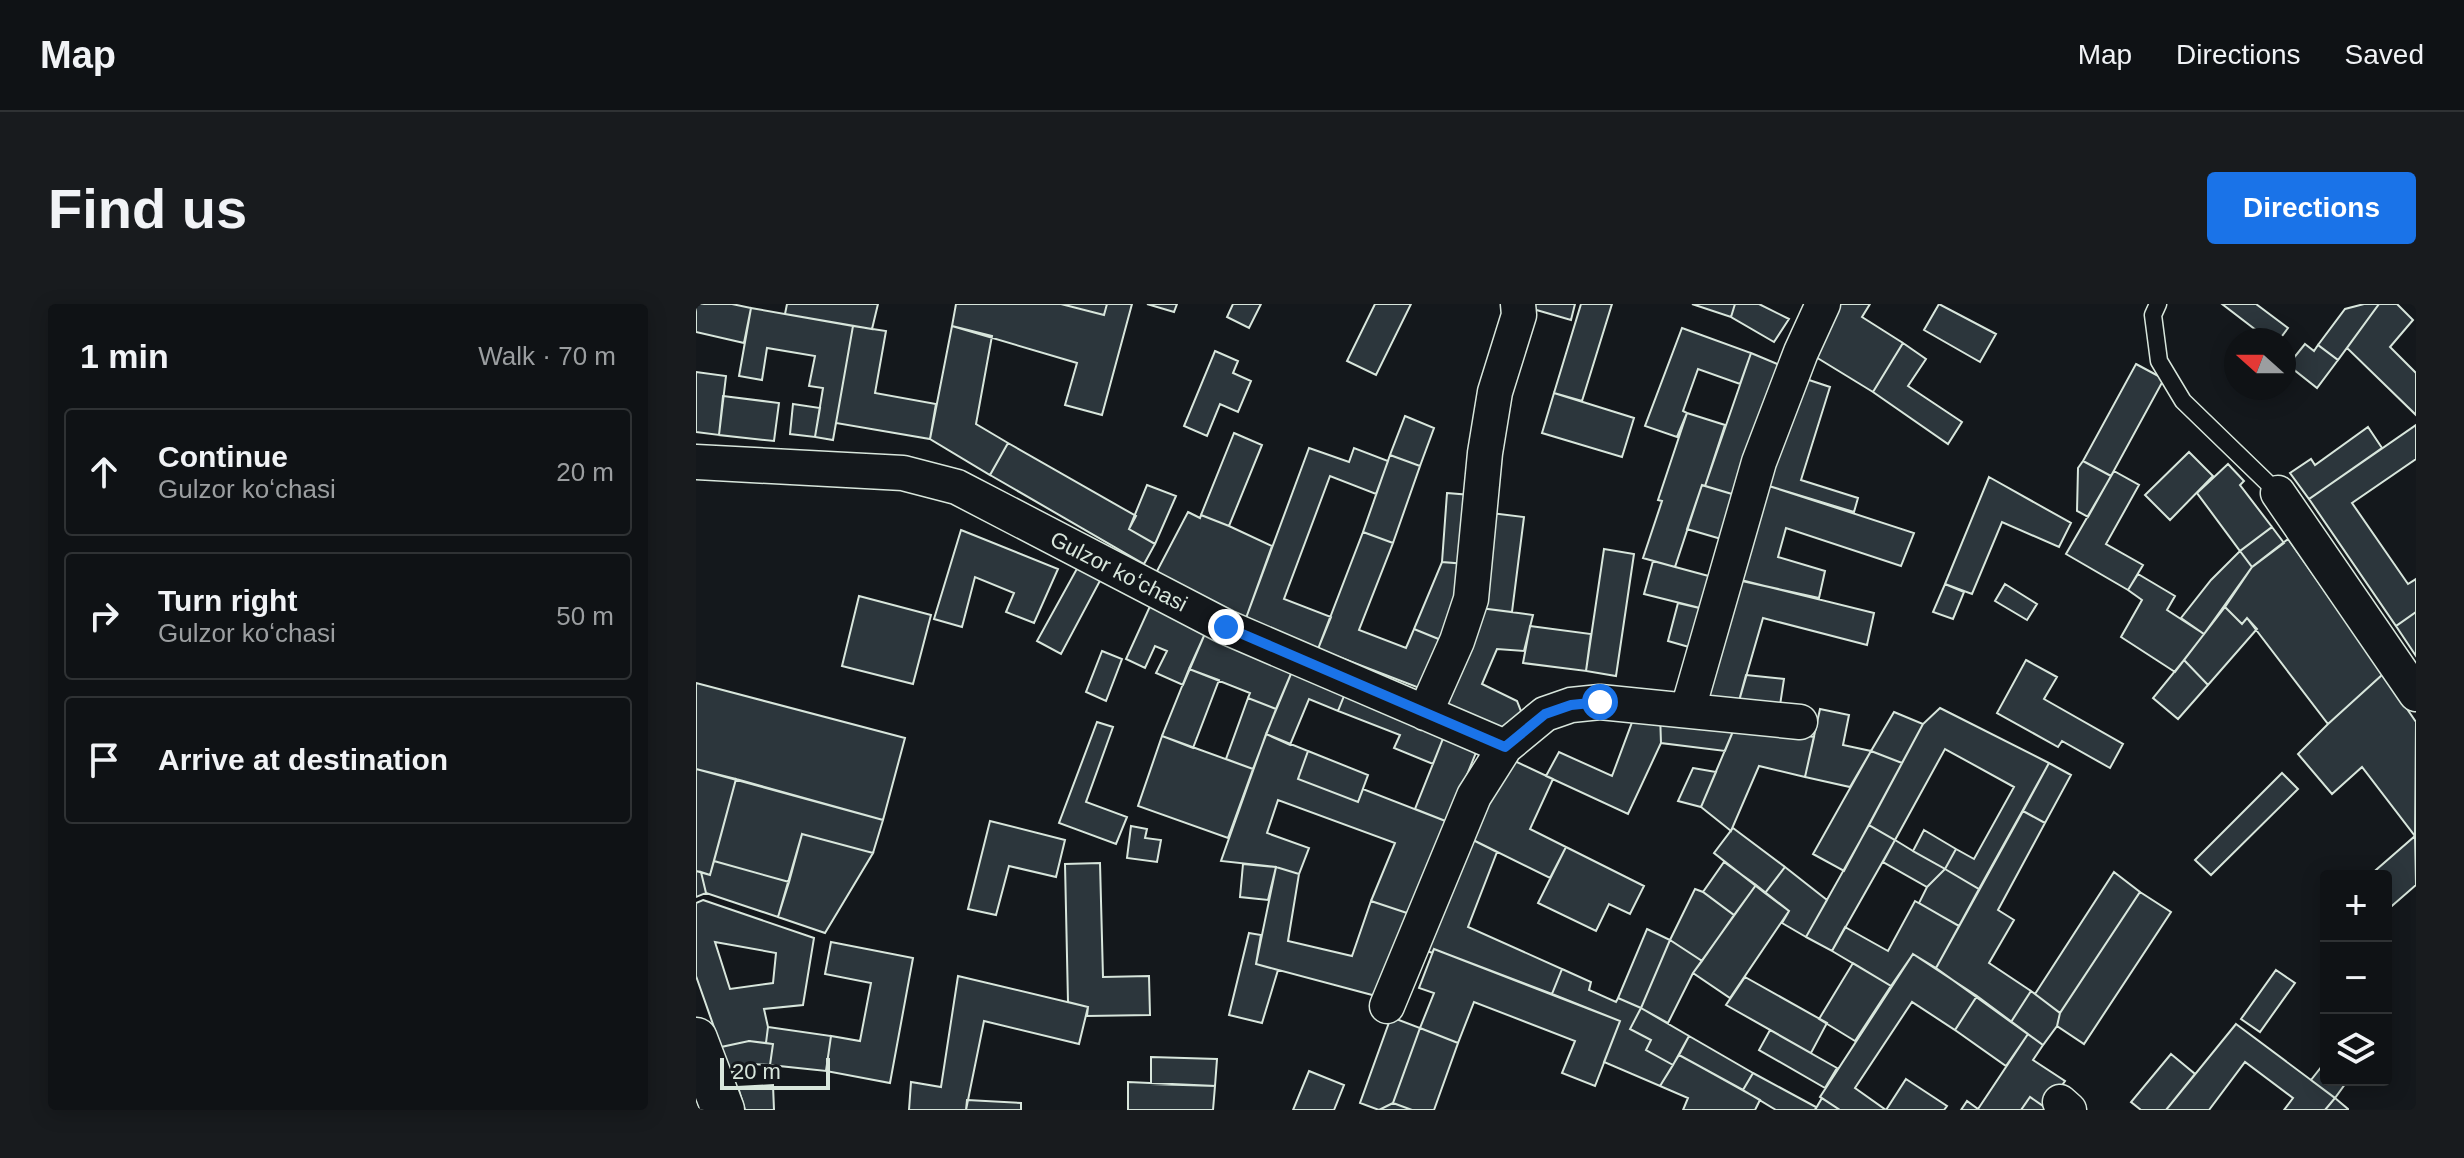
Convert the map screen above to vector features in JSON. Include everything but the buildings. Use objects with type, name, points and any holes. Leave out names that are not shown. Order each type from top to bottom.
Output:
[{"type":"street","points":[[1425,713],[1457,641],[1471,599],[1485,453],[1495,392],[1519,315],[1518,304]]},
{"type":"street","points":[[1688,709],[1759,462],[1823,304]]},
{"type":"street","name":"Gulzor koʻchasi","points":[[696,462],[903,473],[957,487],[1226,627],[1505,747]]},
{"type":"street","points":[[2278,493],[2416,694]]},
{"type":"street","points":[[1387,1006],[1474,796],[1505,747],[1545,714],[1571,705],[1600,702],[1800,722]]},
{"type":"street","points":[[696,1039],[723,1110]]},
{"type":"lane","points":[[2158,304],[2153,315],[2159,361],[2183,401],[2278,493]]},
{"type":"route","points":[[1226,627],[1505,747],[1545,714],[1571,705],[1600,702]]}]
